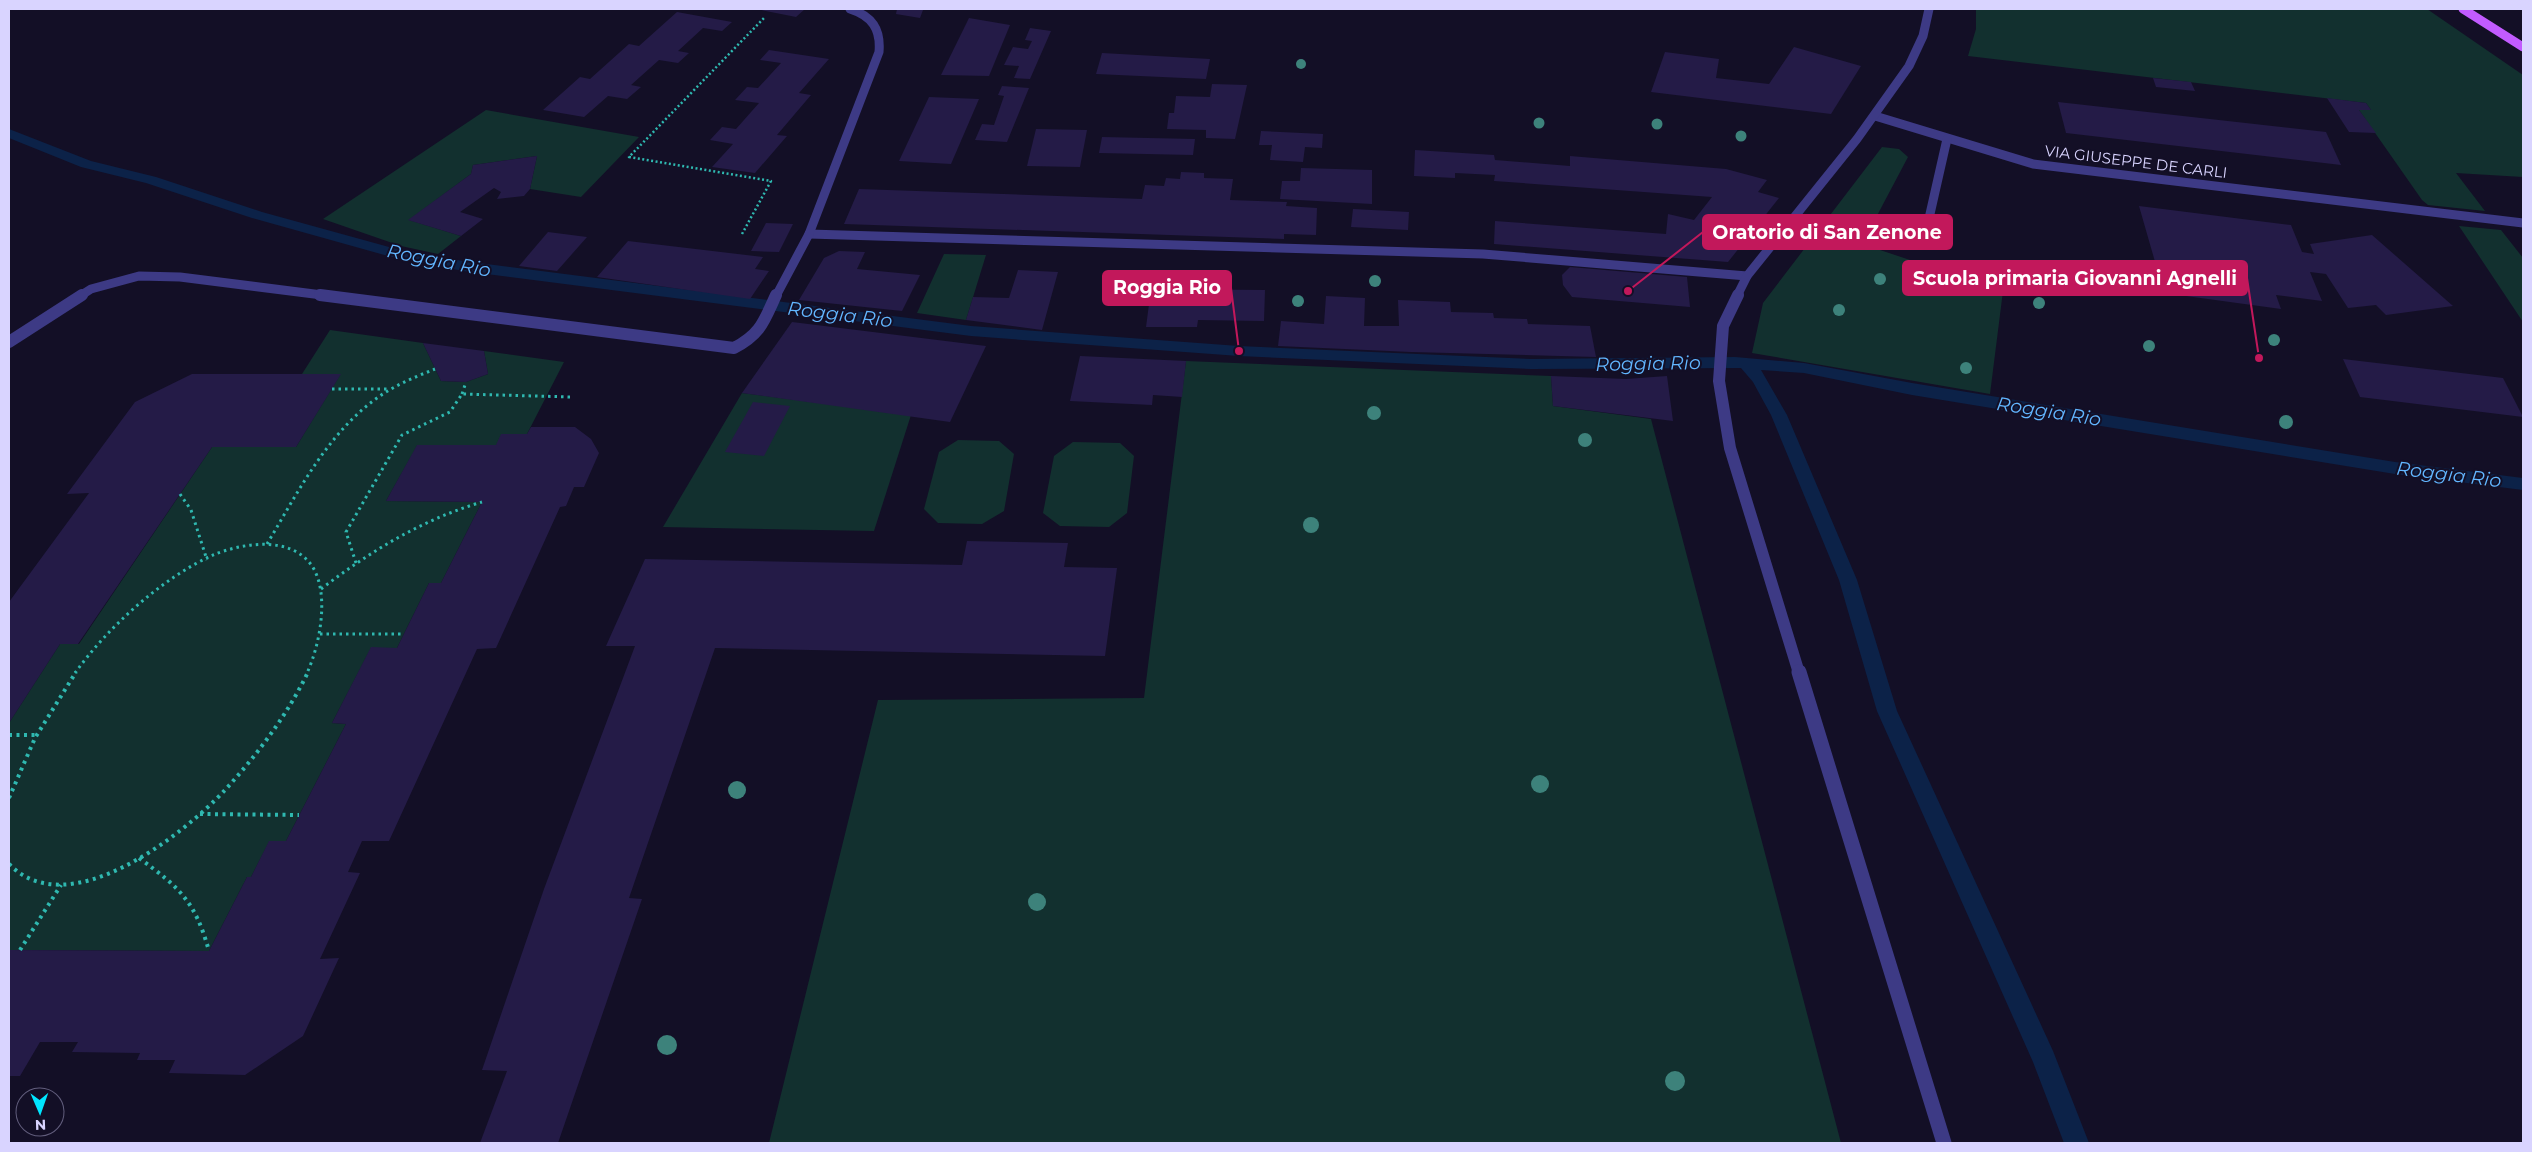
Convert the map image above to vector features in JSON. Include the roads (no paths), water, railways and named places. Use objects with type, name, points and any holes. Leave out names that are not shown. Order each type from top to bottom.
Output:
[{"type":"main road","points":[[2463,9],[2523,47]]},
{"type":"street","points":[[9,342],[91,289],[140,276],[180,277],[734,348],[749,340],[760,330],[775,297],[810,234],[879,52],[881,38],[876,26],[869,18],[850,9]]},
{"type":"street","points":[[1929,9],[1923,36],[1912,62],[1875,116],[1747,276],[1722,326],[1720,376],[1730,448],[1944,1143]]},
{"type":"street","name":"VIA GIUSEPPE DE CARLI","points":[[1875,116],[2032,164],[2523,223]]},
{"type":"street","points":[[1925,236],[1947,139]]},
{"type":"street","points":[[810,234],[1483,254],[1747,276]]},
{"type":"waterway","name":"Roggia Rio","points":[[9,133],[86,164],[151,180],[257,215],[388,251],[463,266],[971,331],[1076,339],[1239,351],[1531,364],[1735,362],[1804,368],[1912,389],[2395,468],[2523,484]]},
{"type":"waterway","points":[[1746,363],[1760,379],[1779,415],[1848,580],[1887,711],[2044,1059],[2076,1143]]},
{"type":"place","name":"Oratorio di San Zenone","points":[[1628,291]]},
{"type":"place","name":"Roggia Rio","points":[[1239,351]]},
{"type":"place","name":"Scuola primaria Giovanni Agnelli","points":[[2259,358]]}]
